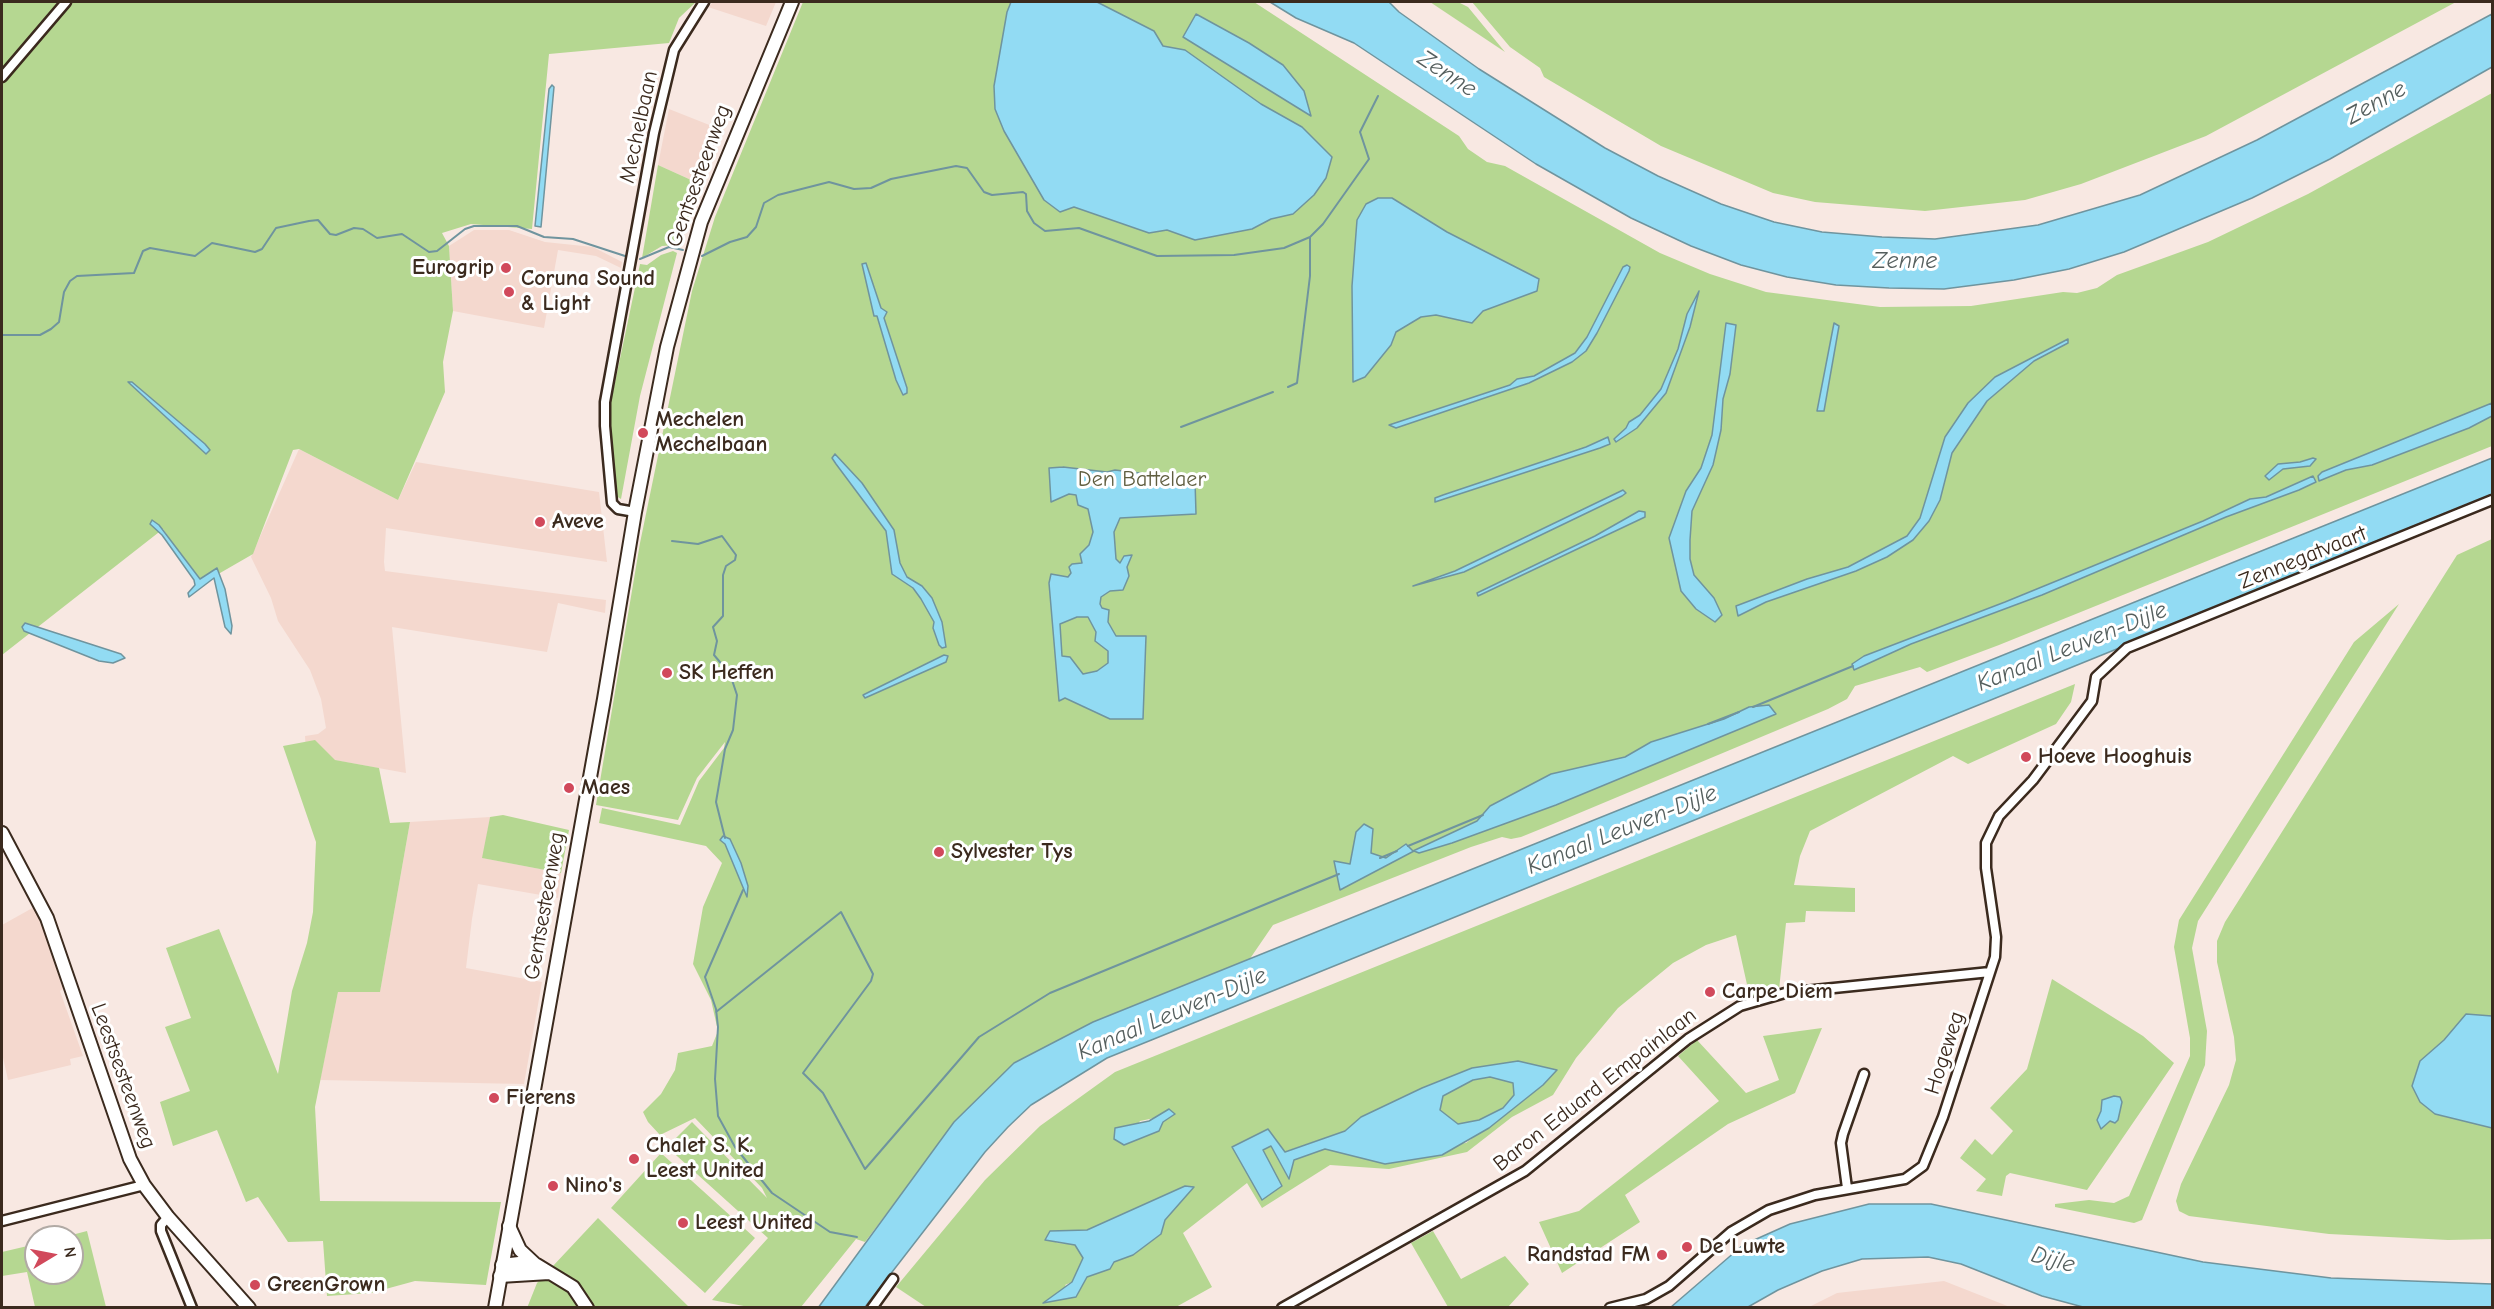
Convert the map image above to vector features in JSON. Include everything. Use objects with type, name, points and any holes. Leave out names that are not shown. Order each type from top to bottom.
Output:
[{"type":"main road","name":"Gentsesteenweg","points":[[495,1308],[635,513],[667,347],[700,224],[792,2]]},
{"type":"main road","name":"Leestsesteenweg","points":[[2,833],[47,918],[130,1159],[144,1185],[168,1217],[249,1308]]},
{"type":"main road","points":[[509,1226],[519,1250],[537,1265],[573,1287],[587,1308]]},
{"type":"main road","points":[[501,1271],[519,1263],[537,1265]]},
{"type":"main road","points":[[501,1271],[550,1273]]},
{"type":"street","points":[[2,76],[66,2]]},
{"type":"street","name":"Mechelbaan","points":[[635,513],[618,509],[612,503],[604,426],[605,402],[654,133],[674,50],[704,2]]},
{"type":"street","name":"Zennegatvaart","points":[[2127,648],[2493,500]]},
{"type":"street","name":"Hogeweg","points":[[1610,1308],[1646,1299],[1669,1286],[1731,1232],[1769,1210],[1847,1188],[1905,1179],[1923,1166],[1943,1117],[1990,972],[1996,937],[1986,868],[1986,843],[1999,816],[2033,780],[2092,701],[2096,677],[2127,648]]},
{"type":"street","name":"Baron Eduard Empainlaan","points":[[1282,1308],[1525,1171],[1706,1025],[1740,1006],[1785,993],[1990,972]]},
{"type":"street","points":[[1847,1188],[1843,1134],[1864,1074]]},
{"type":"street","points":[[2,1221],[144,1185]]},
{"type":"street","points":[[168,1217],[161,1225],[161,1231],[191,1306]]},
{"type":"street","points":[[872,1308],[893,1279]]},
{"type":"shaded area","points":[[713,2],[776,2],[766,26],[708,7]]},
{"type":"shaded area","points":[[669,109],[722,130],[700,184],[658,165]]},
{"type":"shaded area","points":[[474,230],[509,230],[545,242],[593,247],[622,262],[621,268],[596,256],[558,250],[544,328],[453,311],[449,246]]},
{"type":"shaded area","points":[[299,449],[398,500],[416,462],[599,492],[607,562],[386,528],[384,562],[385,571],[606,600],[605,613],[558,603],[547,652],[392,627],[406,773],[306,755],[305,736],[318,734],[326,728],[321,699],[310,670],[278,621],[271,598],[251,557]]},
{"type":"shaded area","points":[[490,817],[483,858],[561,873],[558,898],[478,884],[466,968],[542,982],[524,1084],[320,1080],[338,992],[380,991],[410,822]]},
{"type":"shaded area","points":[[36,906],[63,989],[60,991],[83,1056],[70,1059],[71,1065],[8,1080],[2,1053],[2,925]]},
{"type":"shaded area","points":[[1944,1281],[2010,1307],[1809,1307],[1837,1293]]},
{"type":"green space","points":[[2,2],[696,2],[679,18],[669,43],[549,54],[532,229],[471,224],[442,233],[449,246],[453,311],[443,362],[445,392],[398,500],[299,449],[293,450],[253,554],[201,584],[163,529],[2,655]]},
{"type":"green space","name":"Den Battelaer","points":[[803,2],[1254,2],[1459,136],[1468,149],[1487,162],[1505,166],[1660,253],[1710,274],[1766,292],[1880,307],[1971,306],[2063,292],[2077,293],[2097,288],[2117,275],[2208,242],[2308,194],[2492,93],[2492,446],[1999,645],[1927,672],[1920,667],[1855,686],[1847,699],[1828,709],[1553,824],[1521,837],[1511,839],[1502,837],[1471,847],[1273,925],[1247,963],[955,1123],[865,1242],[856,1239],[801,1307],[749,1307],[712,1300],[768,1238],[667,1147],[692,1122],[767,1198],[762,1188],[695,1118],[660,1135],[648,1122],[643,1112],[661,1094],[675,1070],[678,1053],[712,1046],[718,1031],[711,1000],[693,964],[703,907],[722,863],[706,846],[599,823],[602,808],[680,825],[699,781],[724,748],[725,742],[697,778],[678,820],[596,805],[640,543],[692,291],[715,217]]},
{"type":"green space","points":[[1430,2],[1458,2],[1468,7],[1505,52]]},
{"type":"green space","points":[[1472,2],[2456,2],[2206,136],[2081,184],[2025,200],[1925,211],[1815,202],[1773,193],[1661,146],[1544,77],[1540,68],[1510,47]]},
{"type":"green space","points":[[658,165],[700,184],[679,245],[662,246],[642,258]]},
{"type":"green space","points":[[673,251],[677,253],[640,396],[621,499],[616,496],[610,447],[610,406],[640,264],[647,265],[661,255]]},
{"type":"green space","points":[[2492,539],[2492,1239],[2448,1240],[2329,1234],[2189,1216],[2179,1211],[2176,1201],[2181,1184],[2229,1085],[2236,1060],[2234,1037],[2217,962],[2217,941],[2225,922],[2457,555]]},
{"type":"green space","points":[[2399,604],[2198,921],[2192,948],[2207,1031],[2205,1065],[2142,1220],[2134,1223],[2055,1207],[2055,1204],[2089,1200],[2114,1203],[2129,1196],[2190,1056],[2190,1038],[2174,947],[2179,920],[2354,642]]},
{"type":"green space","points":[[2075,684],[2071,702],[2056,724],[1968,764],[1953,756],[1810,831],[1800,856],[1794,885],[1855,888],[1855,912],[1806,911],[1805,922],[1786,923],[1779,990],[1750,998],[1736,935],[1706,945],[1673,963],[1618,1008],[1576,1058],[1553,1095],[1512,1117],[1467,1152],[1389,1169],[1330,1165],[1262,1208],[1247,1183],[1183,1233],[1212,1287],[1176,1307],[926,1307],[896,1287],[985,1180],[1040,1126],[1115,1072]],"holes":[[[1518,1061],[1557,1070],[1543,1085],[1466,1143],[1349,1153],[1325,1149],[1294,1160],[1288,1178],[1271,1146],[1262,1149],[1268,1130],[1284,1152],[1345,1131],[1361,1117],[1422,1088]],[[1174,1114],[1163,1122],[1159,1131],[1124,1145],[1140,1121]],[[1193,1187],[1165,1220],[1161,1234],[1133,1255],[1114,1262],[1110,1269],[1087,1277],[1076,1297],[1065,1285],[1072,1282],[1083,1258],[1075,1244],[1057,1243],[1050,1231],[1087,1230]]]},
{"type":"green space","points":[[315,740],[335,760],[379,768],[390,823],[410,822],[380,992],[338,992],[315,1107],[320,1201],[501,1202],[486,1285],[415,1281],[371,1293],[327,1296],[323,1241],[288,1242],[258,1197],[246,1202],[217,1130],[173,1146],[160,1102],[190,1091],[165,1027],[191,1018],[166,948],[219,929],[278,1074],[292,991],[307,943],[313,912],[316,842],[283,746]]},
{"type":"green space","points":[[503,815],[569,830],[561,873],[482,858],[490,817]]},
{"type":"green space","points":[[2052,979],[2143,1036],[2174,1063],[2087,1190],[2010,1173],[2006,1176],[2002,1196],[1976,1191],[1986,1179],[1960,1158],[1975,1139],[1992,1155],[2013,1131],[1990,1108],[2027,1069]]},
{"type":"green space","points":[[1822,1028],[1795,1093],[1728,1124],[1625,1195],[1640,1222],[1562,1273],[1539,1222],[1579,1211],[1719,1101],[1678,1056],[1697,1040],[1746,1093],[1779,1080],[1763,1036]]},
{"type":"green space","points":[[1490,1077],[1513,1083],[1514,1095],[1503,1108],[1479,1120],[1458,1124],[1440,1110],[1443,1096],[1473,1080]]},
{"type":"green space","name":"Leest United","points":[[661,1153],[755,1238],[705,1293],[611,1208]]},
{"type":"green space","points":[[598,1218],[689,1307],[527,1308],[537,1283]]},
{"type":"green space","points":[[87,1231],[106,1307],[35,1307],[30,1285],[84,1285],[84,1232]]},
{"type":"green space","points":[[1433,1231],[1461,1279],[1505,1256],[1529,1284],[1508,1307],[1448,1307],[1411,1243]]},
{"type":"green space","points":[[24,1247],[24,1272],[2,1276],[2,1252]]},
{"type":"water","points":[[1011,2],[1097,2],[1154,31],[1163,46],[1185,50],[1261,104],[1302,127],[1332,157],[1326,178],[1314,195],[1293,214],[1271,219],[1252,229],[1195,240],[1167,230],[1149,233],[1074,207],[1060,212],[1044,200],[1004,131],[995,109],[994,86],[1007,12]]},
{"type":"water","name":"Zenne","points":[[1270,2],[1389,2],[1399,12],[1479,69],[1605,148],[1658,176],[1721,204],[1774,222],[1822,232],[1882,237],[1935,239],[2038,225],[2140,195],[2257,140],[2492,14],[2492,67],[2330,159],[2252,198],[2124,252],[2069,269],[2014,280],[1944,289],[1889,288],[1836,285],[1787,277],[1741,265],[1691,246],[1631,218],[1536,164],[1354,43],[1296,18]]},
{"type":"water","points":[[1196,14],[1283,65],[1304,91],[1311,116],[1183,37]]},
{"type":"water","points":[[552,85],[554,87],[541,227],[535,226],[549,89]]},
{"type":"water","points":[[1378,198],[1392,198],[1447,232],[1539,279],[1537,291],[1483,311],[1472,323],[1436,315],[1421,317],[1396,332],[1391,345],[1365,377],[1353,382],[1352,286],[1357,220],[1366,204]]},
{"type":"water","points":[[866,263],[881,308],[887,312],[884,318],[907,388],[907,393],[903,395],[896,380],[877,316],[874,316],[862,264]]},
{"type":"water","points":[[1627,265],[1630,267],[1629,271],[1597,333],[1586,351],[1572,362],[1529,383],[1396,428],[1389,425],[1510,385],[1517,379],[1534,376],[1575,353],[1587,337],[1623,267]]},
{"type":"water","points":[[1699,291],[1690,327],[1666,393],[1637,428],[1616,442],[1614,439],[1629,422],[1640,415],[1661,389],[1678,349],[1687,314]]},
{"type":"water","points":[[1726,323],[1736,325],[1730,374],[1723,399],[1721,430],[1713,465],[1692,511],[1690,540],[1690,559],[1694,575],[1714,598],[1722,615],[1715,622],[1696,609],[1681,591],[1669,538],[1686,491],[1701,468],[1712,435]]},
{"type":"water","points":[[1834,323],[1839,326],[1824,411],[1817,411]]},
{"type":"water","points":[[2068,339],[2068,343],[2034,361],[1987,401],[1952,453],[1940,500],[1929,521],[1913,540],[1887,557],[1856,571],[1766,602],[1738,616],[1736,606],[1807,579],[1848,567],[1907,536],[1920,518],[1945,437],[1968,403],[1995,377]]},
{"type":"water","points":[[128,382],[132,382],[210,450],[206,454]]},
{"type":"water","points":[[2492,403],[2492,416],[2469,428],[2372,465],[2346,470],[2319,481],[2318,476],[2322,472]]},
{"type":"water","points":[[1608,437],[1610,444],[1600,448],[1435,502],[1435,498],[1586,447]]},
{"type":"water","points":[[835,454],[862,483],[894,530],[900,563],[907,577],[922,586],[932,598],[942,622],[946,647],[942,648],[939,645],[933,628],[934,622],[913,588],[892,574],[886,531],[832,458]]},
{"type":"water","name":"Kanaal Leuven-Dijle","points":[[2492,458],[2492,497],[1107,1058],[1031,1105],[1008,1127],[985,1152],[865,1307],[818,1308],[954,1122],[1014,1063],[1093,1022]]},
{"type":"water","points":[[2316,459],[2310,466],[2283,469],[2269,480],[2265,476],[2278,464]]},
{"type":"water","points":[[1063,467],[1107,472],[1115,470],[1195,480],[1196,514],[1120,518],[1114,532],[1116,559],[1120,563],[1124,556],[1132,555],[1127,567],[1129,576],[1123,590],[1110,591],[1101,597],[1100,604],[1102,608],[1109,610],[1108,622],[1116,636],[1146,636],[1143,719],[1110,719],[1065,698],[1059,701],[1049,583],[1051,574],[1068,577],[1071,573],[1069,567],[1072,564],[1082,563],[1080,554],[1089,545],[1093,532],[1088,509],[1078,505],[1076,495],[1069,494],[1051,502],[1049,468]],"holes":[[[1077,617],[1088,617],[1096,632],[1095,641],[1108,651],[1108,663],[1097,671],[1083,674],[1070,657],[1062,656],[1060,624]]]},
{"type":"water","points":[[2313,476],[2316,482],[2299,490],[2226,517],[2042,595],[1911,644],[1854,670],[1852,664],[1864,656],[2005,602],[2203,521],[2250,499],[2266,497]]},
{"type":"water","points":[[1623,490],[1626,493],[1622,496],[1464,572],[1413,586],[1455,571]]},
{"type":"water","points":[[1639,511],[1645,512],[1645,517],[1478,596],[1477,593],[1595,536]]},
{"type":"water","points":[[152,520],[159,525],[200,579],[217,568],[225,589],[232,626],[231,634],[225,627],[214,578],[189,597],[188,593],[195,585],[194,580],[162,535],[150,524]]},
{"type":"water","points":[[25,623],[121,654],[125,658],[113,663],[99,661],[24,631],[22,627]]},
{"type":"water","points":[[944,655],[948,656],[946,662],[865,698],[863,695]]},
{"type":"water","points":[[1769,705],[1776,714],[1556,805],[1452,843],[1419,853],[1414,851],[1340,890],[1334,861],[1350,864],[1356,832],[1364,824],[1373,829],[1371,853],[1386,858],[1406,844],[1413,851],[1477,821],[1490,806],[1551,774],[1625,757],[1651,742],[1724,719],[1749,707]]},
{"type":"water","points":[[723,836],[730,839],[741,863],[748,886],[747,897],[725,844],[720,840]]},
{"type":"water","points":[[2466,1014],[2492,1016],[2492,1128],[2435,1114],[2420,1102],[2412,1086],[2420,1061],[2444,1040]]},
{"type":"water","points":[[1518,1061],[1557,1070],[1543,1085],[1489,1128],[1442,1155],[1385,1164],[1325,1149],[1294,1160],[1289,1179],[1271,1146],[1263,1150],[1282,1186],[1262,1200],[1232,1147],[1268,1129],[1285,1152],[1345,1131],[1361,1117],[1422,1088],[1472,1068]],"holes":[[[1490,1077],[1513,1083],[1514,1095],[1503,1108],[1479,1120],[1458,1124],[1440,1110],[1443,1096],[1473,1080]]]},
{"type":"water","points":[[2114,1096],[2120,1097],[2122,1102],[2118,1120],[2115,1123],[2110,1121],[2101,1129],[2097,1120],[2102,1100]]},
{"type":"water","points":[[1169,1109],[1175,1114],[1163,1122],[1159,1131],[1124,1145],[1114,1139],[1115,1128],[1149,1121]]},
{"type":"water","points":[[1185,1186],[1194,1187],[1165,1220],[1161,1234],[1133,1255],[1114,1262],[1110,1269],[1087,1277],[1076,1297],[1043,1303],[1072,1282],[1083,1258],[1075,1245],[1045,1240],[1050,1231],[1087,1230]]},
{"type":"water","name":"Dijle","points":[[1869,1204],[1931,1204],[2203,1262],[2331,1278],[2492,1284],[2492,1307],[2083,1307],[2042,1296],[1961,1264],[1928,1257],[1862,1259],[1822,1271],[1778,1290],[1748,1307],[1671,1307],[1743,1245],[1790,1224]]},
{"type":"waterway","points":[[702,256],[730,242],[747,237],[756,227],[764,203],[778,195],[829,182],[854,189],[871,188],[891,179],[956,166],[967,168],[984,192],[992,195],[1023,192],[1026,194],[1027,211],[1034,223],[1045,231],[1079,228],[1157,256],[1234,255],[1284,248],[1310,237],[1323,224],[1369,159],[1360,132],[1378,96]]},
{"type":"waterway","points":[[2,335],[40,335],[51,329],[59,322],[64,292],[70,281],[77,276],[134,273],[143,251],[150,248],[195,256],[212,243],[255,252],[262,249],[276,228],[309,221],[318,220],[330,234],[336,235],[354,228],[363,229],[377,238],[402,234],[429,252],[437,251],[465,229],[474,226],[517,226],[544,237],[573,239],[625,256]]},
{"type":"waterway","points":[[1288,387],[1297,383],[1310,276],[1310,237]]},
{"type":"waterway","points":[[640,259],[669,247],[683,250]]},
{"type":"waterway","points":[[1181,427],[1273,392]]},
{"type":"waterway","points":[[672,541],[698,544],[722,536],[736,555],[735,560],[726,566],[723,575],[723,616],[713,627],[717,641],[714,655],[730,674],[737,695],[733,730],[725,749],[716,802],[725,838]]},
{"type":"waterway","points":[[1753,707],[1853,666]]},
{"type":"waterway","points":[[1708,724],[1739,712]]},
{"type":"waterway","points":[[1408,846],[1483,815]]},
{"type":"waterway","points":[[1380,858],[1397,851]]},
{"type":"waterway","points":[[716,1012],[841,912],[873,974],[871,981],[803,1073],[823,1093],[865,1169],[979,1037],[1050,993],[1339,874]]},
{"type":"waterway","points":[[743,890],[705,977],[716,1009],[718,1027],[715,1079],[718,1116],[735,1147],[772,1193],[830,1232],[857,1237]]},
{"type":"place","name":"Eurogrip","points":[[506,268]]},
{"type":"place","name":"Coruna Sound & Light","points":[[509,292]]},
{"type":"place","name":"Mechelen Mechelbaan","points":[[643,433]]},
{"type":"place","name":"Aveve","points":[[540,522]]},
{"type":"place","name":"SK Heffen","points":[[667,673]]},
{"type":"place","name":"Hoeve Hooghuis","points":[[2026,757]]},
{"type":"place","name":"Maes","points":[[569,788]]},
{"type":"place","name":"Sylvester Tys","points":[[939,852]]},
{"type":"place","name":"Carpe Diem","points":[[1710,992]]},
{"type":"place","name":"Fierens","points":[[494,1098]]},
{"type":"place","name":"Chalet S. K. Leest United","points":[[634,1159]]},
{"type":"place","name":"Nino's","points":[[553,1186]]},
{"type":"place","name":"Leest United","points":[[683,1223]]},
{"type":"place","name":"De Luwte","points":[[1687,1247]]},
{"type":"place","name":"Randstad FM","points":[[1662,1255]]},
{"type":"place","name":"GreenGrown","points":[[255,1285]]}]
